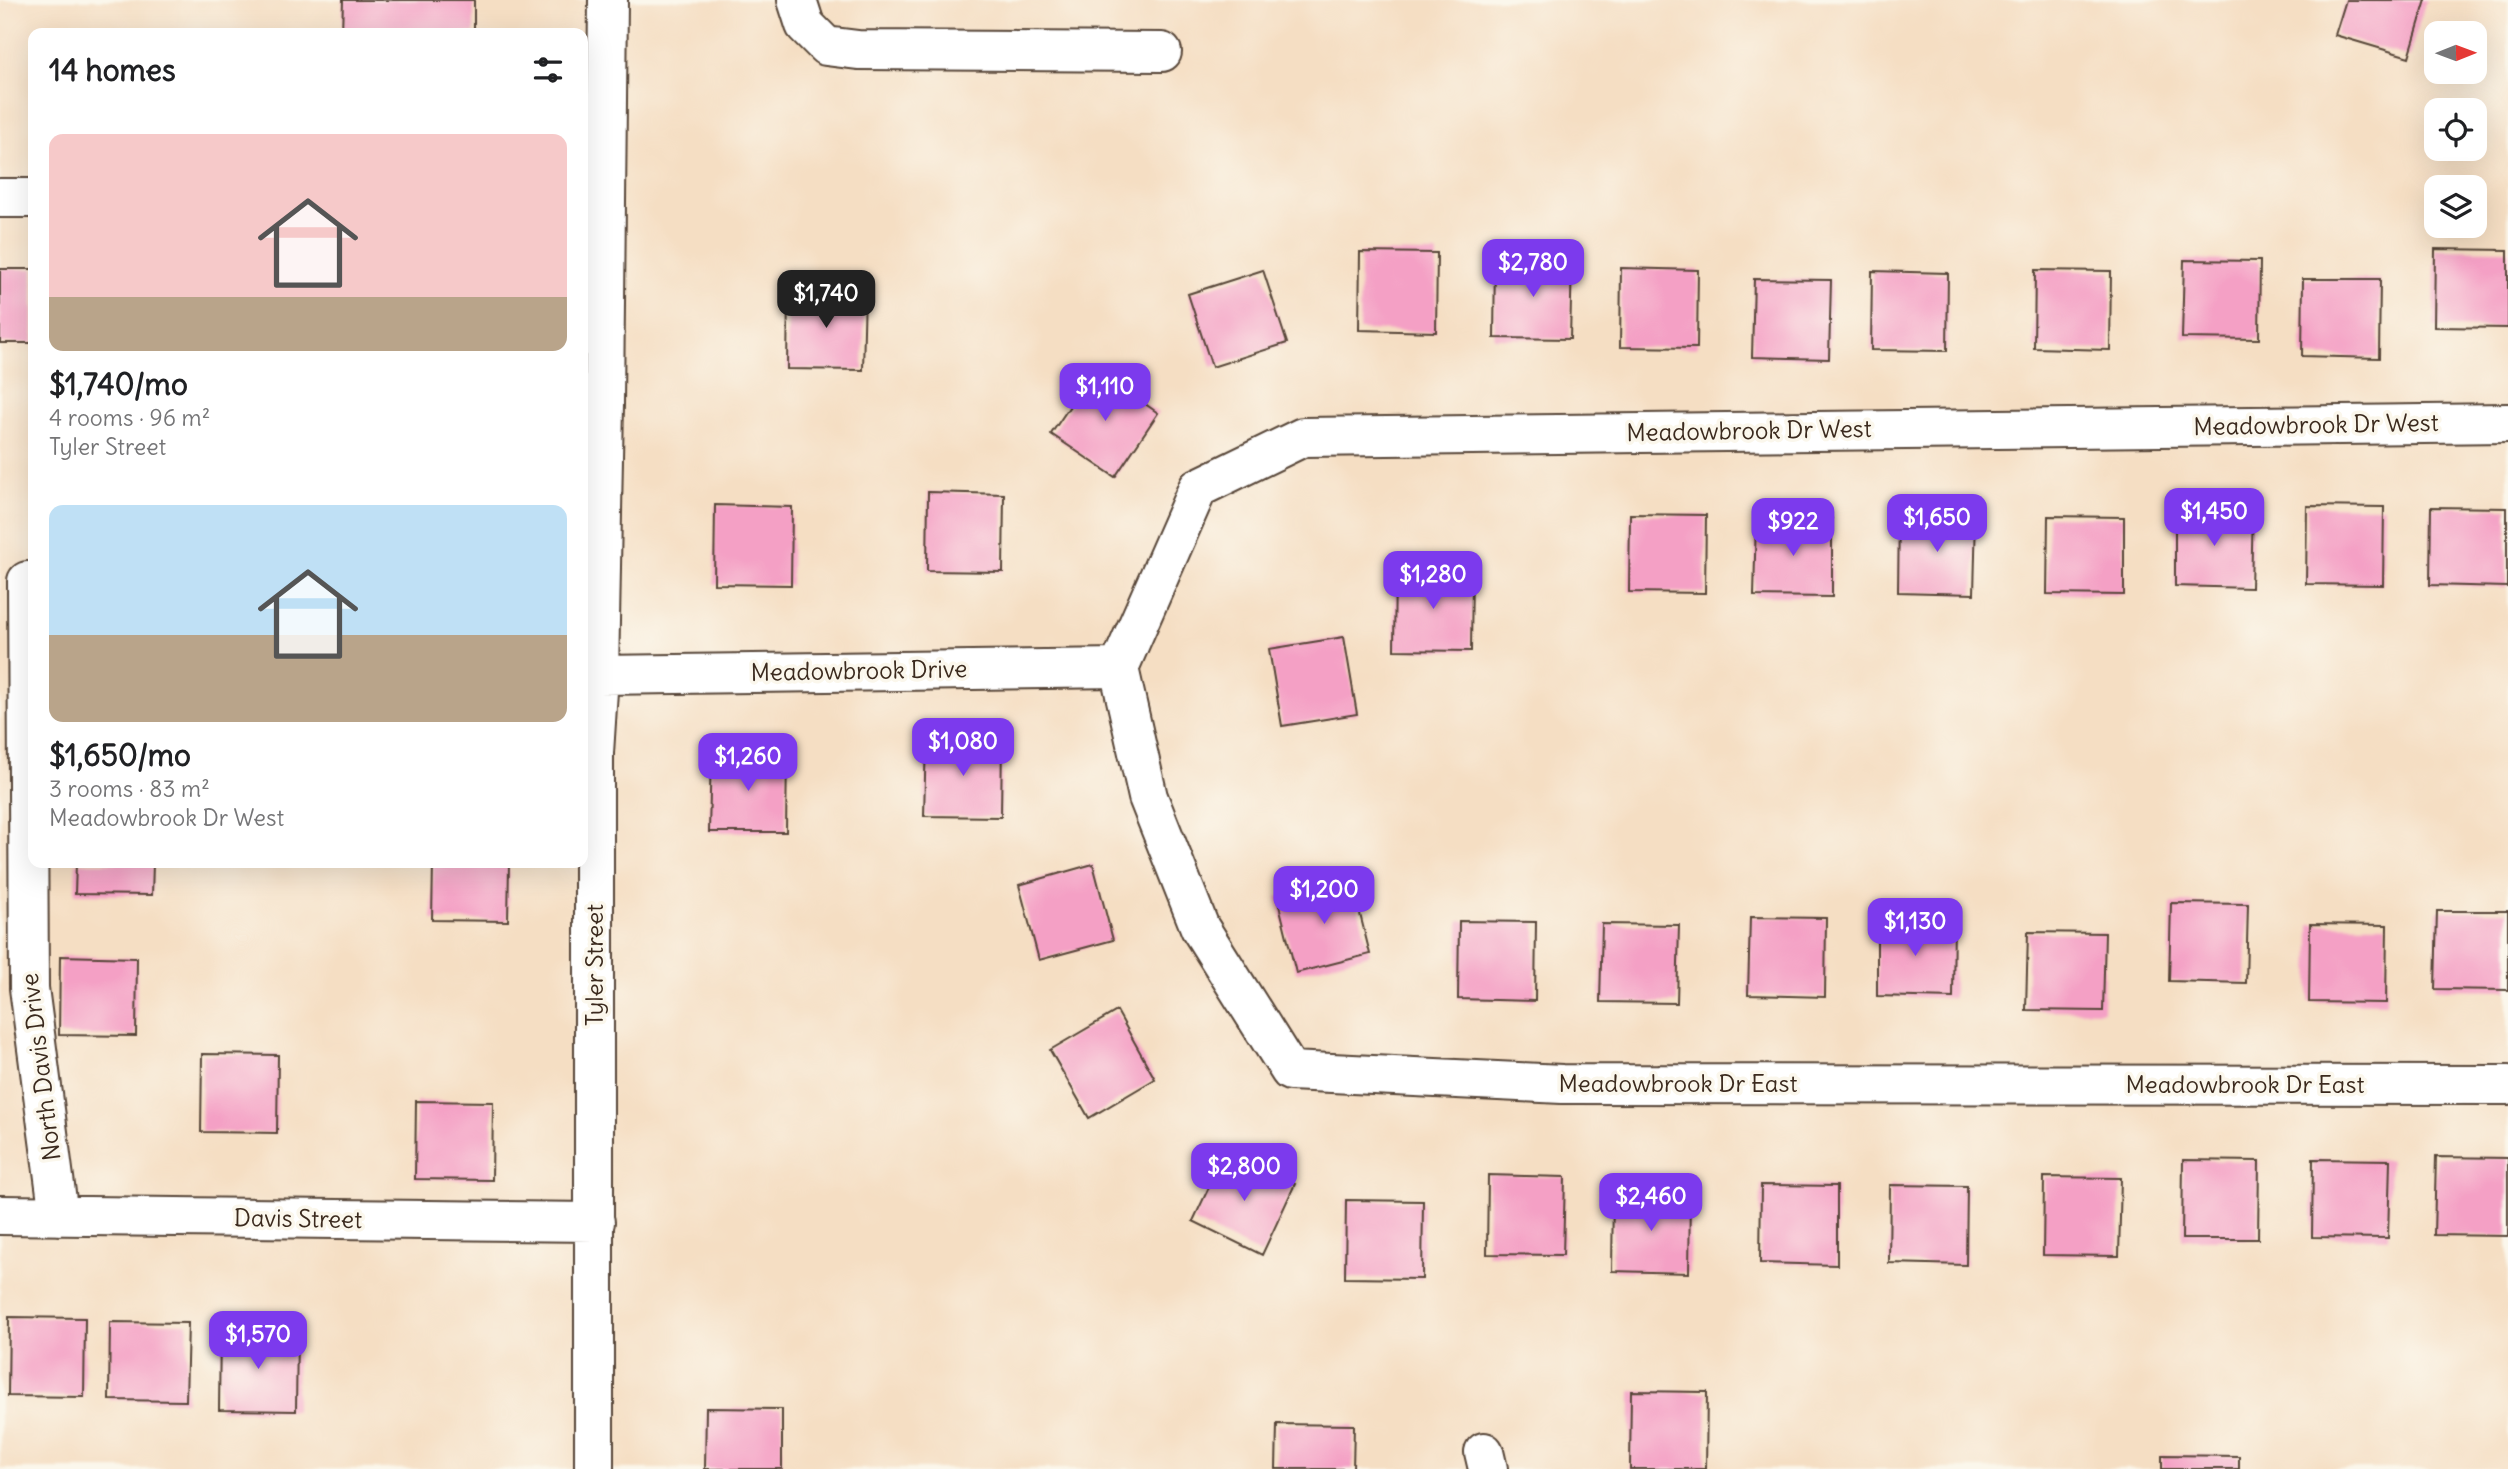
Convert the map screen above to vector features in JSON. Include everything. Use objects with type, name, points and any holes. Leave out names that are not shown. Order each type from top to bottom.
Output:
[{"type":"street","name":"Tyler Street","points":[[594,1469],[595,1222],[588,753],[599,675],[595,190],[608,0]]},
{"type":"street","points":[[797,0],[805,25],[826,46],[858,50],[1163,52]]},
{"type":"street","points":[[0,198],[28,198]]},
{"type":"street","name":"Meadowbrook Dr West","points":[[1119,668],[1198,488],[1303,437],[2508,423]]},
{"type":"street","name":"North Davis Drive","points":[[27,581],[28,784]]},
{"type":"street","name":"Meadowbrook Drive","points":[[599,675],[1119,668]]},
{"type":"street","name":"Meadowbrook Dr East","points":[[1119,668],[1148,797],[1200,928],[1290,1071],[1562,1084],[2508,1085]]},
{"type":"street","name":"North Davis Drive","points":[[28,868],[29,988],[59,1216]]},
{"type":"street","name":"Davis Street","points":[[0,1215],[595,1222]]},
{"type":"building","points":[[343,0],[474,0],[474,28],[342,28]]},
{"type":"building","points":[[2346,0],[2426,0],[2409,57],[2335,35]]},
{"type":"building","points":[[2435,249],[2508,250],[2508,328],[2434,327]]},
{"type":"building","points":[[1360,252],[1437,253],[1436,332],[1359,330]]},
{"type":"building","points":[[1495,260],[1572,260],[1570,339],[1494,338]]},
{"type":"building","points":[[2184,260],[2260,261],[2259,339],[2182,338]]},
{"type":"building","points":[[1621,268],[1698,270],[1697,348],[1620,347]]},
{"type":"building","points":[[0,269],[28,269],[28,343],[0,343]]},
{"type":"building","points":[[1263,270],[1287,343],[1212,367],[1188,294]]},
{"type":"building","points":[[2035,270],[2111,271],[2110,350],[2034,348]]},
{"type":"building","points":[[1872,271],[1948,273],[1947,351],[1871,350]]},
{"type":"building","points":[[1754,279],[1831,280],[1829,359],[1752,357]]},
{"type":"building","points":[[2303,279],[2380,279],[2379,358],[2302,356]]},
{"type":"building","points":[[788,291],[865,292],[863,370],[787,369]]},
{"type":"building","points":[[1095,369],[1158,413],[1115,477],[1051,434]]},
{"type":"building","points":[[928,492],[1004,494],[1003,572],[927,571]]},
{"type":"building","points":[[715,505],[792,507],[791,585],[714,584]]},
{"type":"building","points":[[2307,506],[2384,507],[2383,585],[2306,584]]},
{"type":"building","points":[[2431,507],[2507,508],[2507,587],[2430,585]]},
{"type":"building","points":[[2175,508],[2253,509],[2251,588],[2175,586]]},
{"type":"building","points":[[1630,514],[1706,515],[1705,593],[1629,592]]},
{"type":"building","points":[[1899,514],[1976,515],[1974,594],[1898,592]]},
{"type":"building","points":[[2048,516],[2124,517],[2124,595],[2047,594]]},
{"type":"building","points":[[1756,518],[1832,519],[1832,597],[1754,596]]},
{"type":"building","points":[[1395,571],[1472,573],[1471,651],[1394,650]]},
{"type":"building","points":[[1344,637],[1357,714],[1282,726],[1269,649]]},
{"type":"building","points":[[926,738],[1002,739],[1001,817],[924,816]]},
{"type":"building","points":[[711,753],[787,754],[786,832],[709,832]]},
{"type":"building","points":[[1093,864],[1113,940],[1039,960],[1019,885]]},
{"type":"building","points":[[76,868],[153,868],[152,895],[75,894]]},
{"type":"building","points":[[433,868],[509,868],[508,921],[432,920]]},
{"type":"building","points":[[1351,878],[1370,954],[1296,973],[1277,897]]},
{"type":"building","points":[[2171,903],[2248,904],[2246,983],[2169,981]]},
{"type":"building","points":[[2437,911],[2508,911],[2508,990],[2435,989]]},
{"type":"building","points":[[1750,917],[1826,918],[1825,997],[1748,995]]},
{"type":"building","points":[[1877,918],[1954,919],[1953,998],[1877,996]]},
{"type":"building","points":[[1459,921],[1536,922],[1535,1001],[1458,999]]},
{"type":"building","points":[[1602,924],[1679,925],[1677,1003],[1600,1002]]},
{"type":"building","points":[[2310,924],[2387,925],[2386,1003],[2309,1002]]},
{"type":"building","points":[[2028,932],[2105,933],[2103,1011],[2026,1010]]},
{"type":"building","points":[[60,956],[137,958],[136,1036],[59,1035]]},
{"type":"building","points":[[1117,1011],[1155,1079],[1089,1118],[1050,1050]]},
{"type":"building","points":[[202,1054],[278,1055],[277,1133],[201,1132]]},
{"type":"building","points":[[416,1101],[493,1102],[492,1180],[415,1179]]},
{"type":"building","points":[[1226,1151],[1295,1184],[1262,1255],[1193,1221]]},
{"type":"building","points":[[2436,1157],[2508,1158],[2508,1236],[2434,1235]]},
{"type":"building","points":[[2313,1159],[2390,1160],[2388,1238],[2312,1237]]},
{"type":"building","points":[[2183,1160],[2259,1161],[2258,1239],[2182,1239]]},
{"type":"building","points":[[1488,1175],[1565,1177],[1563,1255],[1487,1254]]},
{"type":"building","points":[[2044,1177],[2121,1178],[2119,1256],[2043,1255]]},
{"type":"building","points":[[1761,1185],[1837,1186],[1837,1265],[1760,1263]]},
{"type":"building","points":[[1890,1185],[1967,1186],[1966,1265],[1889,1263]]},
{"type":"building","points":[[1613,1193],[1690,1194],[1689,1273],[1612,1271]]},
{"type":"building","points":[[1346,1200],[1423,1201],[1422,1279],[1345,1278]]},
{"type":"building","points":[[9,1317],[85,1318],[84,1397],[8,1396]]},
{"type":"building","points":[[110,1322],[188,1323],[186,1401],[109,1400]]},
{"type":"building","points":[[220,1331],[297,1333],[296,1411],[219,1410]]},
{"type":"building","points":[[1631,1391],[1707,1392],[1706,1469],[1630,1469]]},
{"type":"building","points":[[706,1408],[782,1409],[782,1469],[705,1469]]},
{"type":"building","points":[[1277,1424],[1354,1425],[1353,1469],[1276,1469]]},
{"type":"building","points":[[2162,1455],[2239,1456],[2239,1469],[2162,1469]]}]
